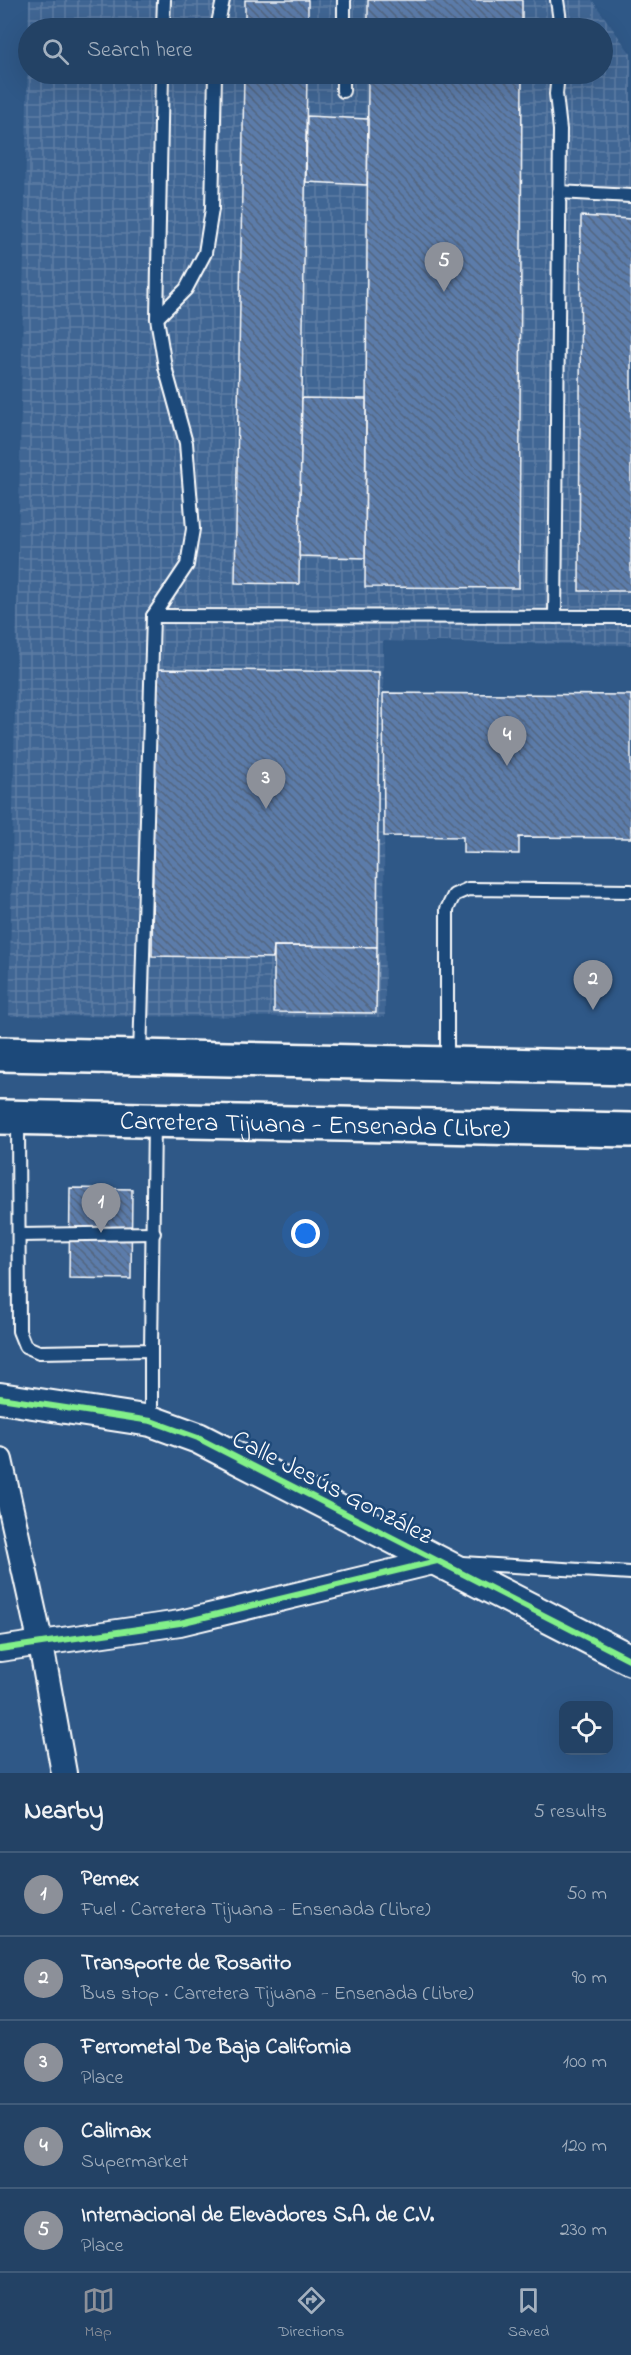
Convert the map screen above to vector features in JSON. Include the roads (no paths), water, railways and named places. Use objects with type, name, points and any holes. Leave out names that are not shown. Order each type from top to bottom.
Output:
[{"type":"highway","points":[[0,1054],[631,1068]]},
{"type":"highway","points":[[415,1125],[456,1113],[488,1109],[631,1107]]},
{"type":"highway","name":"Carretera Tijuana - Ensenada (Libre)","points":[[9,1117],[631,1130]]},
{"type":"street","name":"Calle Jesús González","points":[[0,1398],[151,1421],[198,1438],[631,1660]]},
{"type":"street","points":[[0,1460],[41,1645],[64,1773]]},
{"type":"street","points":[[0,1649],[41,1645],[180,1623],[437,1561]]},
{"type":"lane","points":[[163,18],[164,0]]},
{"type":"lane","points":[[219,18],[223,0]]},
{"type":"lane","points":[[344,0],[344,18]]},
{"type":"lane","points":[[557,0],[560,18]]},
{"type":"lane","points":[[140,1057],[153,616],[186,565],[193,529],[186,443],[165,367],[157,318],[162,84]]},
{"type":"lane","points":[[157,318],[186,289],[205,253],[212,209],[215,84]]},
{"type":"lane","points":[[343,84],[343,91]]},
{"type":"lane","points":[[555,617],[558,84]]},
{"type":"lane","points":[[559,192],[631,196]]},
{"type":"lane","points":[[153,616],[631,617]]},
{"type":"lane","points":[[447,1065],[447,909],[454,894],[468,889],[631,891]]},
{"type":"lane","points":[[9,1117],[19,1235],[19,1331],[24,1346],[39,1352],[151,1350]]},
{"type":"lane","points":[[151,1421],[154,1121]]},
{"type":"lane","points":[[19,1235],[154,1233]]},
{"type":"lane","points":[[437,1561],[631,1573]]},
{"type":"place","name":"Internacional de Elevadores S.A. de C.V.","points":[[444,292]]},
{"type":"place","name":"Calimax","points":[[507,766]]},
{"type":"place","name":"Ferrometal De Baja California","points":[[266,809]]},
{"type":"place","name":"Transporte de Rosarito","points":[[593,1010]]},
{"type":"place","name":"Pemex","points":[[101,1233]]}]
